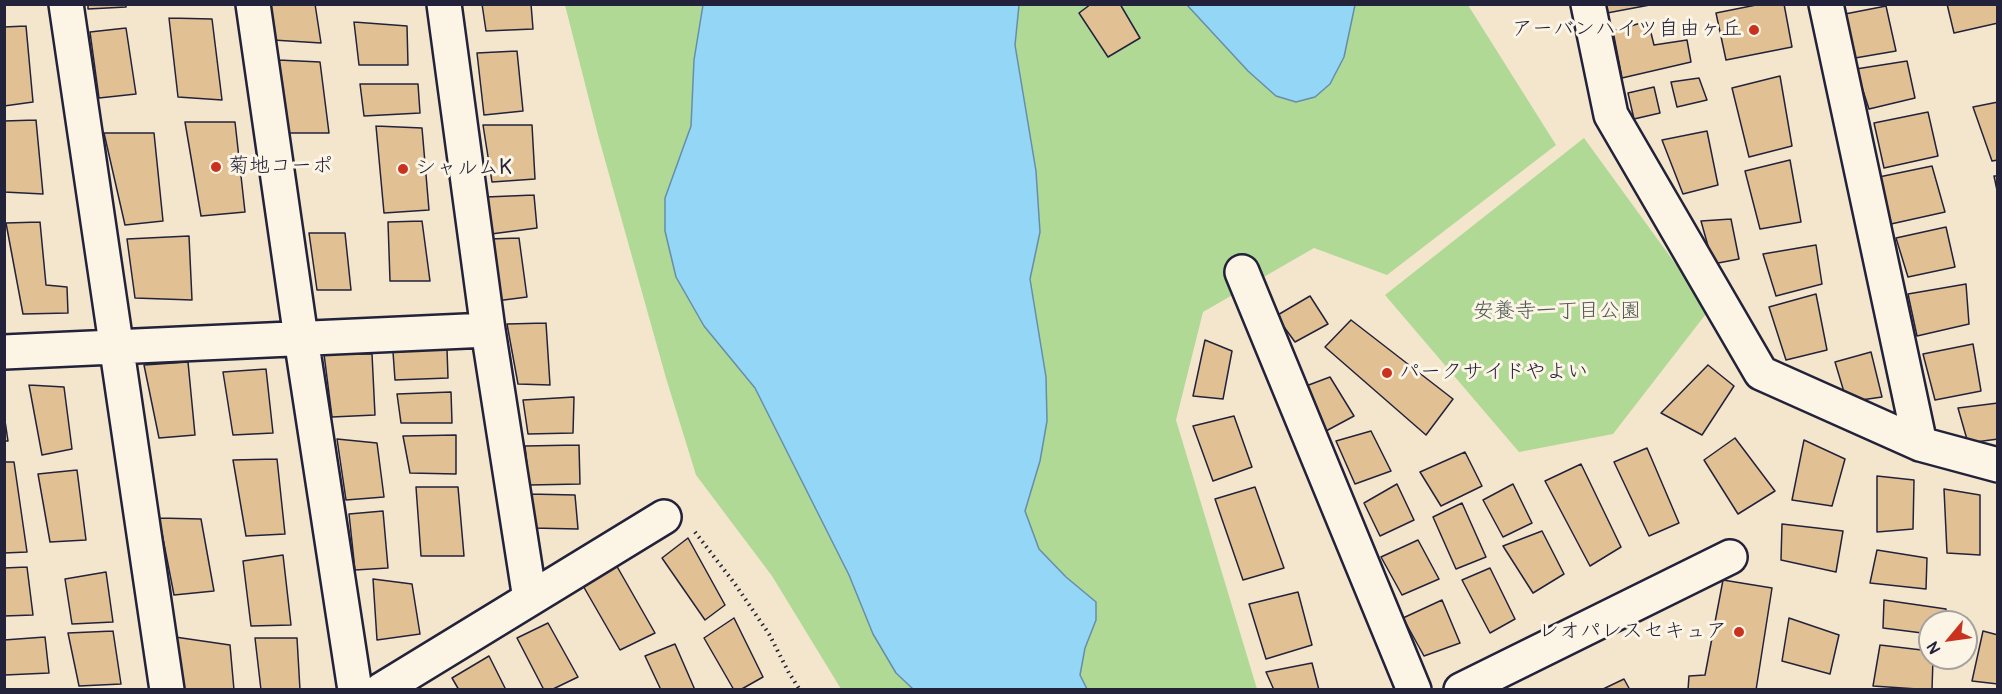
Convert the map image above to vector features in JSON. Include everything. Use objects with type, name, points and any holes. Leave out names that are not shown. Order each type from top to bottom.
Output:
[{"type":"street","points":[[66,4],[166,690]]},
{"type":"street","points":[[253,4],[301,338],[356,690]]},
{"type":"street","points":[[444,4],[488,330],[530,599]]},
{"type":"street","points":[[1587,4],[1611,115],[1761,373],[1920,444],[1998,465]]},
{"type":"street","points":[[1826,4],[1920,444]]},
{"type":"street","points":[[1242,272],[1414,690]]},
{"type":"street","points":[[4,352],[488,330]]},
{"type":"street","points":[[381,690],[664,517]]},
{"type":"street","points":[[1461,690],[1730,557]]},
{"type":"path","points":[[664,517],[688,524],[741,592],[769,634],[800,690]]},
{"type":"green space","points":[[565,5],[1468,5],[1556,145],[1387,275],[1314,248],[1203,312],[1176,420],[1257,689],[841,689],[772,576],[696,475],[666,378],[598,135]]},
{"type":"green space","name":"安養寺一丁目公園","points":[[1584,138],[1709,310],[1613,434],[1519,452],[1385,295]]},
{"type":"water","points":[[703,5],[1019,5],[1015,45],[1036,171],[1040,232],[1030,279],[1046,377],[1047,421],[1040,461],[1025,511],[1039,549],[1066,577],[1096,602],[1096,620],[1085,648],[1080,675],[1087,689],[913,689],[896,673],[873,634],[849,575],[755,388],[704,326],[676,277],[665,231],[665,198],[691,126],[694,60]]},
{"type":"water","points":[[1187,5],[1355,5],[1344,57],[1330,84],[1315,97],[1296,102],[1276,96],[1248,71]]},
{"type":"building","points":[[88,4],[126,4],[126,7],[88,9]]},
{"type":"building","points":[[269,4],[315,4],[321,43],[273,40]]},
{"type":"building","points":[[482,4],[531,4],[533,29],[486,31]]},
{"type":"building","points":[[1091,4],[1120,4],[1140,38],[1108,57],[1079,13]]},
{"type":"building","points":[[1605,4],[1655,4],[1607,13]]},
{"type":"building","name":"アーバンハイツ自由ヶ丘","points":[[1761,4],[1784,4],[1792,47],[1726,60],[1716,13]]},
{"type":"building","points":[[1947,4],[1998,4],[1998,23],[1954,33]]},
{"type":"building","points":[[1886,6],[1896,51],[1855,58],[1845,14]]},
{"type":"building","points":[[169,18],[212,19],[222,100],[178,97]]},
{"type":"building","points":[[1648,21],[1654,45],[1687,40],[1691,62],[1622,78],[1613,31]]},
{"type":"building","points":[[354,22],[407,26],[408,65],[359,65]]},
{"type":"building","points":[[26,26],[33,102],[4,106],[4,27]]},
{"type":"building","points":[[126,28],[136,94],[99,98],[90,32]]},
{"type":"building","points":[[517,51],[523,111],[484,115],[477,53]]},
{"type":"building","points":[[278,60],[320,62],[329,133],[289,133]]},
{"type":"building","points":[[1907,61],[1915,98],[1869,109],[1856,69]]},
{"type":"building","points":[[1780,76],[1792,146],[1749,157],[1732,88]]},
{"type":"building","points":[[1699,78],[1707,100],[1677,107],[1671,82]]},
{"type":"building","points":[[360,84],[418,84],[420,113],[364,116]]},
{"type":"building","points":[[1654,87],[1660,113],[1634,119],[1628,93]]},
{"type":"building","points":[[1998,102],[1998,160],[1992,161],[1973,107]]},
{"type":"building","points":[[1928,112],[1938,156],[1884,168],[1874,123]]},
{"type":"building","points":[[36,120],[43,194],[4,192],[4,121]]},
{"type":"building","name":"菊地コーポ","points":[[185,122],[235,122],[245,212],[201,216]]},
{"type":"building","points":[[483,125],[532,125],[535,179],[492,182]]},
{"type":"building","name":"シャルムK","points":[[376,126],[422,128],[429,210],[384,213]]},
{"type":"building","points":[[1707,131],[1718,185],[1683,194],[1662,140]]},
{"type":"building","points":[[104,133],[154,133],[163,221],[125,225]]},
{"type":"building","points":[[1790,160],[1801,222],[1760,229],[1745,171]]},
{"type":"building","points":[[1932,166],[1945,212],[1891,224],[1879,177]]},
{"type":"building","points":[[1994,176],[1998,176],[1998,195]]},
{"type":"building","points":[[534,195],[537,228],[491,234],[486,197]]},
{"type":"building","points":[[1731,219],[1739,259],[1713,264],[1701,221]]},
{"type":"building","points":[[422,221],[430,281],[390,281],[388,222]]},
{"type":"building","points":[[40,222],[46,285],[67,287],[68,313],[23,314],[6,223]]},
{"type":"building","points":[[1946,227],[1955,267],[1908,277],[1896,238]]},
{"type":"building","points":[[309,233],[345,233],[351,290],[317,290]]},
{"type":"building","points":[[189,236],[192,300],[135,298],[127,239]]},
{"type":"building","points":[[519,238],[527,297],[496,301],[489,239]]},
{"type":"building","points":[[1816,245],[1822,284],[1776,296],[1763,254]]},
{"type":"building","points":[[1966,284],[1969,324],[1917,336],[1908,294]]},
{"type":"building","points":[[1816,294],[1827,350],[1786,360],[1769,307]]},
{"type":"building","points":[[1310,296],[1328,324],[1295,342],[1276,316]]},
{"type":"building","name":"パークサイドやよい","points":[[1351,320],[1453,399],[1426,435],[1325,347]]},
{"type":"building","points":[[546,323],[550,385],[518,384],[507,324]]},
{"type":"building","points":[[1205,340],[1232,351],[1223,399],[1193,396]]},
{"type":"building","points":[[1973,344],[1981,391],[1935,400],[1923,354]]},
{"type":"building","points":[[447,349],[448,378],[395,380],[393,352]]},
{"type":"building","points":[[1871,352],[1882,397],[1847,402],[1835,362]]},
{"type":"building","points":[[324,354],[372,354],[375,415],[332,417]]},
{"type":"building","points":[[188,362],[195,435],[159,438],[144,365]]},
{"type":"building","points":[[1708,365],[1734,386],[1702,435],[1661,413]]},
{"type":"building","points":[[266,369],[273,433],[233,435],[223,372]]},
{"type":"building","points":[[1330,377],[1354,416],[1326,431],[1306,386]]},
{"type":"building","points":[[29,385],[64,387],[72,449],[42,455]]},
{"type":"building","points":[[451,392],[452,423],[401,423],[397,394]]},
{"type":"building","points":[[574,397],[573,433],[528,434],[523,400]]},
{"type":"building","points":[[1998,403],[1998,439],[1968,443],[1958,408]]},
{"type":"building","points":[[4,414],[8,441],[4,441]]},
{"type":"building","points":[[1234,416],[1252,467],[1213,481],[1193,426]]},
{"type":"building","points":[[1371,431],[1391,471],[1355,484],[1336,441]]},
{"type":"building","points":[[456,435],[456,474],[410,473],[403,436]]},
{"type":"building","points":[[1735,438],[1775,491],[1738,514],[1704,460]]},
{"type":"building","points":[[337,439],[377,443],[384,497],[346,500]]},
{"type":"building","points":[[1804,440],[1845,459],[1832,506],[1792,500]]},
{"type":"building","points":[[579,445],[580,484],[529,485],[525,446]]},
{"type":"building","points":[[1647,448],[1679,523],[1649,536],[1614,462]]},
{"type":"building","points":[[1465,452],[1482,486],[1441,506],[1420,472]]},
{"type":"building","points":[[277,459],[285,534],[246,536],[233,460]]},
{"type":"building","points":[[4,462],[14,462],[27,552],[4,553]]},
{"type":"building","points":[[1581,464],[1621,547],[1590,566],[1545,481]]},
{"type":"building","points":[[77,470],[86,540],[50,542],[38,474]]},
{"type":"building","points":[[1877,476],[1914,480],[1913,529],[1877,532]]},
{"type":"building","points":[[1397,484],[1414,520],[1380,536],[1364,503]]},
{"type":"building","points":[[1513,484],[1532,523],[1503,537],[1483,500]]},
{"type":"building","points":[[416,487],[458,487],[464,556],[421,556]]},
{"type":"building","points":[[1255,487],[1284,568],[1243,580],[1215,499]]},
{"type":"building","points":[[1944,489],[1980,495],[1980,555],[1947,553]]},
{"type":"building","points":[[528,494],[575,495],[578,529],[532,528]]},
{"type":"building","points":[[1462,503],[1486,557],[1456,569],[1433,517]]},
{"type":"building","points":[[383,511],[388,568],[355,570],[349,514]]},
{"type":"building","points":[[159,518],[201,519],[214,591],[174,595]]},
{"type":"building","points":[[1782,524],[1843,531],[1836,572],[1781,560]]},
{"type":"building","points":[[1542,531],[1564,574],[1533,593],[1503,546]]},
{"type":"building","points":[[688,538],[725,605],[705,620],[662,558]]},
{"type":"building","points":[[1418,540],[1439,579],[1402,595],[1381,557]]},
{"type":"building","points":[[1877,550],[1927,558],[1926,589],[1870,583]]},
{"type":"building","points":[[283,555],[291,625],[251,626],[243,561]]},
{"type":"building","points":[[615,563],[655,633],[620,650],[582,584]]},
{"type":"building","points":[[27,567],[33,615],[4,616],[4,568]]},
{"type":"building","points":[[1490,568],[1515,619],[1490,633],[1462,580]]},
{"type":"building","points":[[106,572],[113,622],[72,624],[65,579]]},
{"type":"building","points":[[373,579],[412,584],[420,634],[377,640]]},
{"type":"building","name":"レオパレスセキュア","points":[[1723,580],[1772,588],[1756,690],[1688,690],[1689,676],[1705,675]]},
{"type":"building","points":[[1298,592],[1312,645],[1266,659],[1249,604]]},
{"type":"building","points":[[1442,600],[1460,643],[1424,656],[1403,618]]},
{"type":"building","points":[[1884,600],[1946,609],[1918,610],[1918,632],[1883,628]]},
{"type":"building","points":[[734,618],[763,677],[740,690],[734,690],[704,638]]},
{"type":"building","points":[[1789,618],[1839,635],[1830,674],[1782,661]]},
{"type":"building","points":[[548,623],[578,677],[551,690],[544,690],[517,638]]},
{"type":"building","points":[[113,631],[121,684],[79,686],[68,633]]},
{"type":"building","points":[[1983,631],[1998,635],[1998,684],[1972,681],[1974,670],[1978,670],[1978,654]]},
{"type":"building","points":[[45,637],[49,673],[5,675],[4,640]]},
{"type":"building","points":[[175,637],[230,645],[234,690],[184,690]]},
{"type":"building","points":[[255,638],[297,638],[300,690],[261,690]]},
{"type":"building","points":[[675,644],[695,690],[661,690],[645,656]]},
{"type":"building","points":[[1880,645],[1918,650],[1918,670],[1933,670],[1932,690],[1873,686]]},
{"type":"building","points":[[489,656],[506,690],[459,690],[452,678]]},
{"type":"building","points":[[1312,663],[1319,690],[1274,690],[1266,672]]},
{"type":"building","points":[[1624,679],[1630,690],[1601,690]]},
{"type":"place","name":"アーバンハイツ自由ヶ丘","points":[[1754,30]]},
{"type":"place","name":"菊地コーポ","points":[[216,167]]},
{"type":"place","name":"シャルムK","points":[[403,169]]},
{"type":"place","name":"パークサイドやよい","points":[[1387,373]]},
{"type":"place","name":"レオパレスセキュア","points":[[1739,632]]}]
